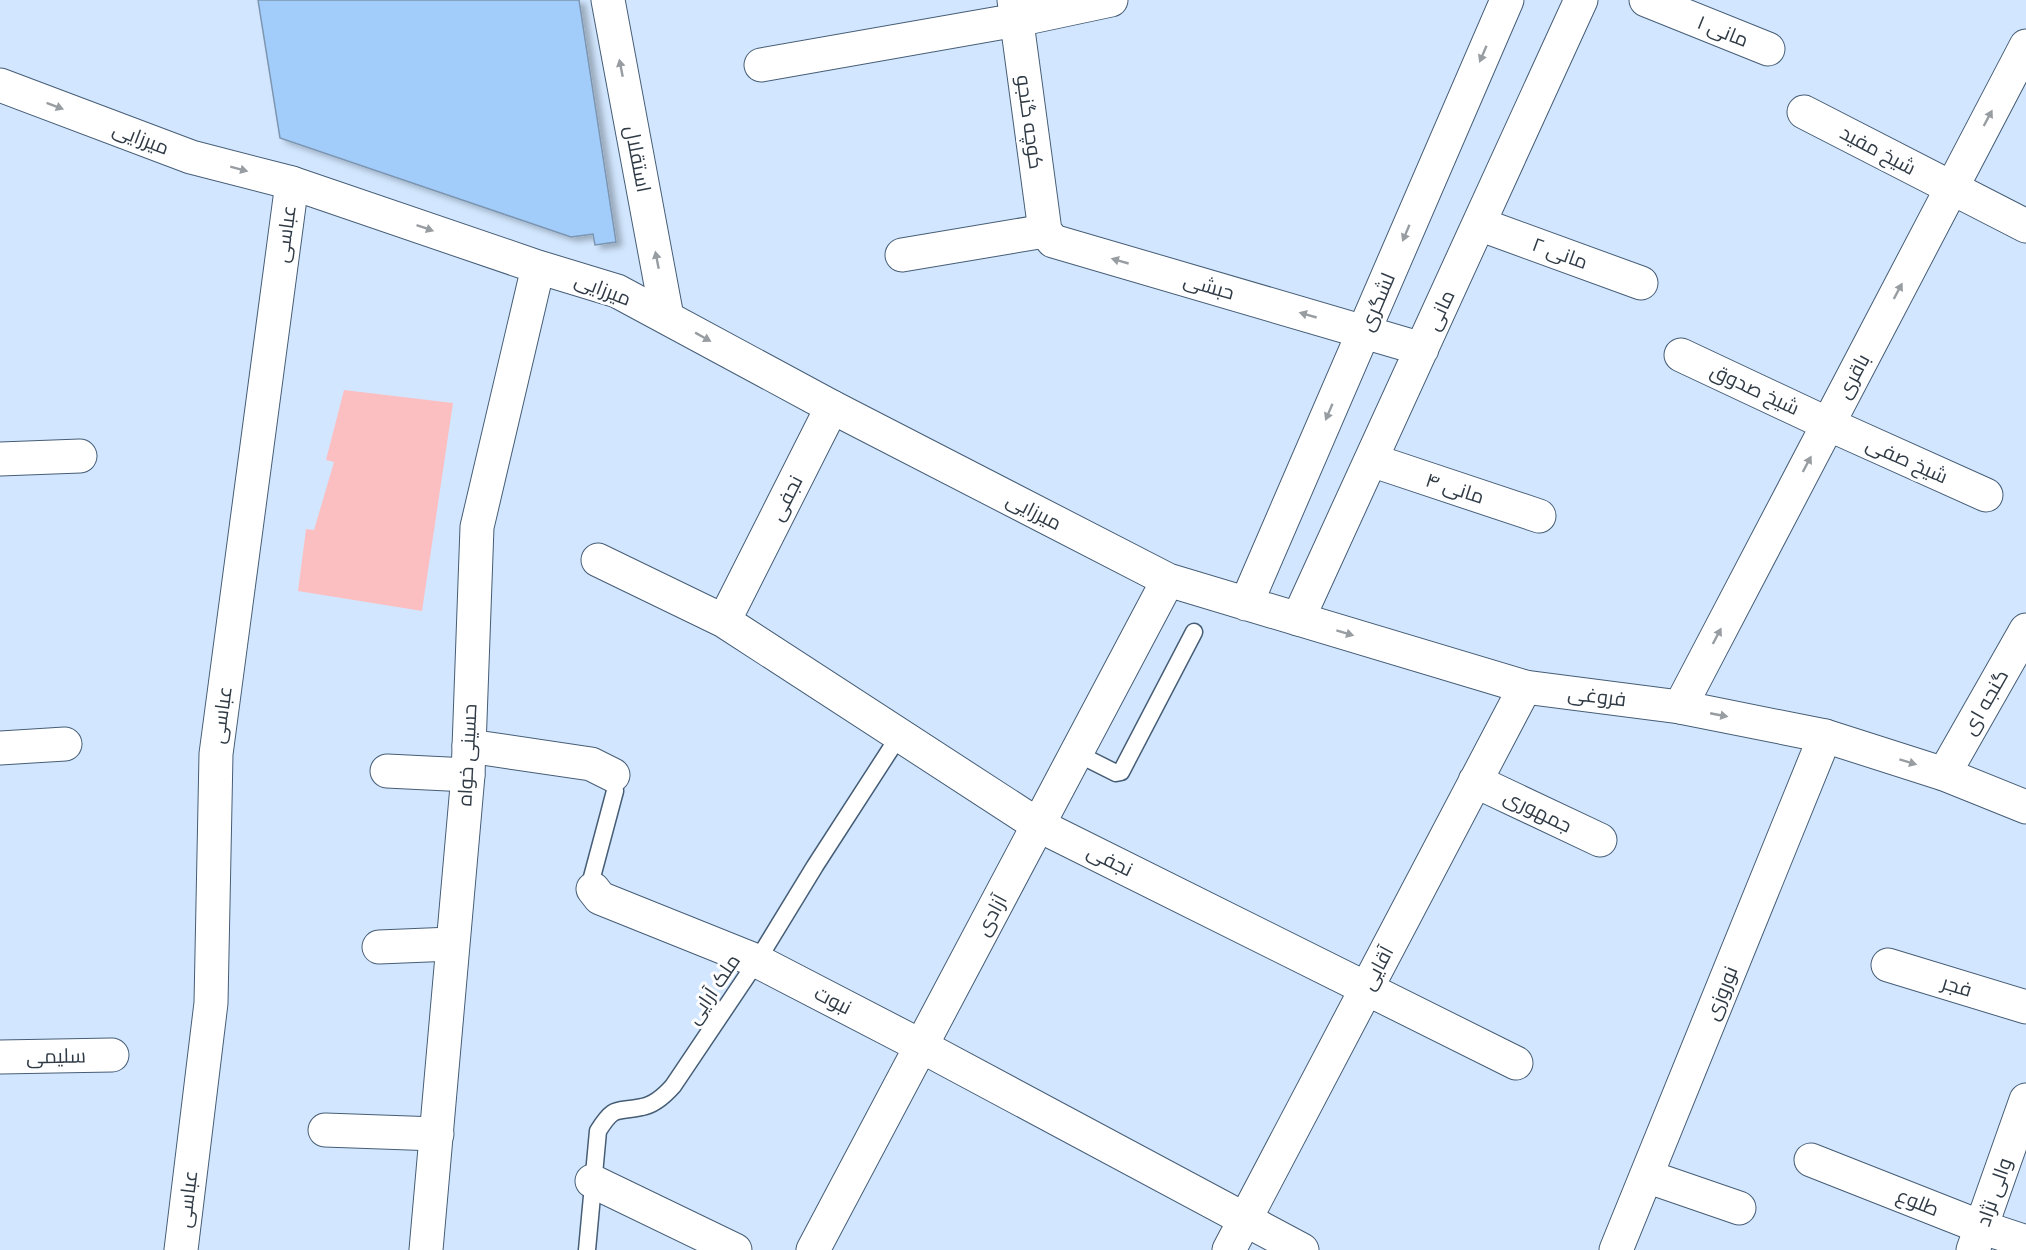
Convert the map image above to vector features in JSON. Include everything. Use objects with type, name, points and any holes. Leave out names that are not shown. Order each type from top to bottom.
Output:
[{"type":"street","name":"استقلال","points":[[608,0],[667,317]]},
{"type":"street","points":[[761,65],[1015,10],[1111,0]]},
{"type":"street","name":"لشگری","points":[[1246,604],[1506,0]]},
{"type":"street","name":"مانی","points":[[1298,619],[1581,0]]},
{"type":"street","name":"مانی ۱","points":[[1646,0],[1768,49]]},
{"type":"street","name":"کوچه گنجو","points":[[1015,10],[1049,236]]},
{"type":"street","name":"باقری","points":[[1680,707],[2026,46]]},
{"type":"street","name":"میرزایی","points":[[0,85],[191,157],[292,183],[538,267],[617,291],[832,407],[1168,580]]},
{"type":"street","name":"شیخ مفید","points":[[1804,112],[2026,226]]},
{"type":"street","name":"عباسی","points":[[181,1250],[211,1003],[216,754],[292,183]]},
{"type":"street","name":"مانی ۲","points":[[1479,224],[1641,282]]},
{"type":"street","name":"حبشی","points":[[902,255],[1049,236],[1422,349]]},
{"type":"street","name":"حسینی خواه","points":[[426,1250],[468,761],[477,527],[538,267]]},
{"type":"street","name":"شیخ صدوق","points":[[1681,355],[1828,424]]},
{"type":"street","name":"نجفی","points":[[724,621],[832,407]]},
{"type":"street","name":"شیخ صفی","points":[[1828,424],[1986,495]]},
{"type":"street","points":[[0,459],[81,456]]},
{"type":"street","name":"مانی ۴","points":[[1371,460],[1539,516]]},
{"type":"street","name":"نجفی","points":[[598,560],[724,621],[1038,825],[1516,1063]]},
{"type":"street","name":"فروغی","points":[[1168,580],[1525,687],[1680,707],[1825,736],[1944,774],[2026,807]]},
{"type":"street","name":"آزادی","points":[[813,1250],[1168,580]]},
{"type":"street","name":"گنجه ای","points":[[1944,774],[2026,630]]},
{"type":"street","name":"آقایی","points":[[1229,1250],[1525,687]]},
{"type":"street","name":"نوروزی","points":[[1616,1250],[1825,736]]},
{"type":"street","points":[[0,748],[65,744]]},
{"type":"street","name":"نبوت","points":[[387,771],[468,761],[591,764],[613,775]]},
{"type":"street","name":"جمهوری","points":[[1475,781],[1600,840]]},
{"type":"street","name":"نبوت","points":[[593,889],[600,898],[757,961],[1302,1250]]},
{"type":"street","points":[[379,947],[452,944]]},
{"type":"street","name":"فجر","points":[[1888,965],[2026,1007]]},
{"type":"street","name":"سلیمی","points":[[0,1057],[111,1054]]},
{"type":"street","name":"والی نژاد","points":[[1977,1239],[2026,1100]]},
{"type":"street","points":[[325,1130],[437,1134]]},
{"type":"street","name":"طلوع","points":[[1811,1160],[1977,1239],[2026,1242]]},
{"type":"street","points":[[1646,1176],[1739,1208]]},
{"type":"street","points":[[592,1181],[735,1250]]},
{"type":"lane","points":[[1076,753],[1116,773],[1121,772],[1194,632]]},
{"type":"lane","name":"ملک آرایی","points":[[587,1250],[598,1131],[606,1119],[619,1109],[643,1107],[663,1097],[673,1086],[757,961],[899,736]]},
{"type":"lane","name":"نبوت","points":[[593,889],[592,877],[615,791],[613,775]]},
{"type":"shaded area","points":[[344,390],[453,403],[422,611],[298,591],[306,529],[314,530],[334,462],[326,460]]},
{"type":"building","points":[[258,0],[579,0],[616,242],[595,245],[593,234],[571,237],[280,138]]}]
